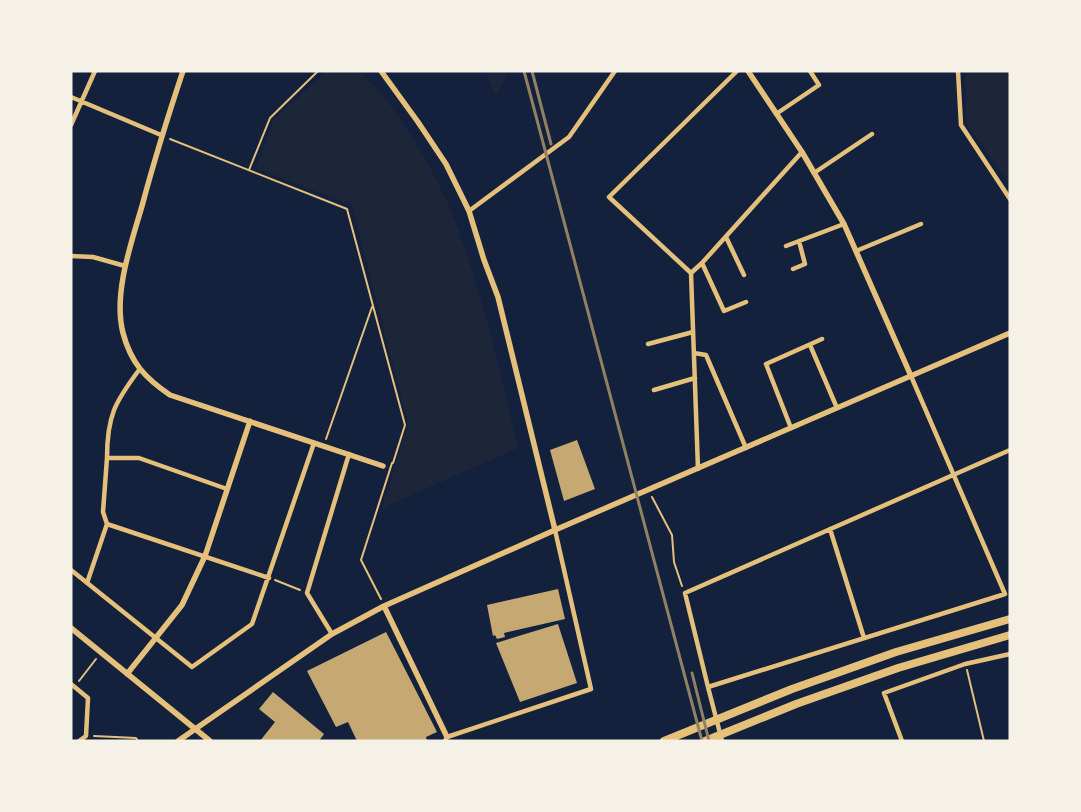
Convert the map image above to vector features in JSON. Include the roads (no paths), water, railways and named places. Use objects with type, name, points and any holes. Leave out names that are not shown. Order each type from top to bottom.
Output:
[{"type":"highway","points":[[664,741],[792,689],[887,655],[1010,619]]},
{"type":"highway","points":[[705,741],[796,704],[898,668],[1010,635]]},
{"type":"street","points":[[71,125],[96,71]]},
{"type":"street","points":[[183,71],[161,135],[125,266],[121,306],[123,331],[129,351],[139,370],[155,385],[170,395],[383,466]]},
{"type":"street","points":[[381,71],[446,164],[468,211],[498,297],[555,530],[591,689],[446,739],[384,606]]},
{"type":"street","points":[[468,211],[569,137],[615,71]]},
{"type":"street","points":[[698,469],[691,273],[609,197],[737,71]]},
{"type":"street","points":[[708,687],[1007,593],[953,475],[844,224],[802,152],[748,71]]},
{"type":"street","points":[[776,114],[819,85],[810,71]]},
{"type":"street","points":[[958,71],[961,125],[1010,199]]},
{"type":"street","points":[[71,97],[161,135]]},
{"type":"street","points":[[814,173],[872,134]]},
{"type":"street","points":[[691,273],[802,152]]},
{"type":"street","points":[[786,246],[844,224]]},
{"type":"street","points":[[856,251],[921,224]]},
{"type":"street","points":[[726,237],[744,275]]},
{"type":"street","points":[[793,269],[805,264],[799,241]]},
{"type":"street","points":[[71,256],[93,257],[125,266]]},
{"type":"street","points":[[702,263],[724,311],[746,302]]},
{"type":"street","points":[[648,344],[693,332]]},
{"type":"street","points":[[178,741],[332,634],[384,606],[1010,333]]},
{"type":"street","points":[[791,428],[766,364],[822,339]]},
{"type":"street","points":[[810,345],[837,408]]},
{"type":"street","points":[[694,353],[706,355],[746,448]]},
{"type":"street","points":[[86,583],[107,524],[103,512],[110,416],[121,395],[139,370]]},
{"type":"street","points":[[654,390],[695,378]]},
{"type":"street","points":[[127,674],[182,605],[205,556],[250,421]]},
{"type":"street","points":[[71,570],[192,667],[252,624],[314,443]]},
{"type":"street","points":[[722,741],[685,593],[1010,450]]},
{"type":"street","points":[[332,634],[307,593],[349,454]]},
{"type":"street","points":[[107,458],[139,458],[227,489]]},
{"type":"street","points":[[107,524],[269,578]]},
{"type":"street","points":[[830,529],[864,638]]},
{"type":"street","points":[[71,628],[210,741]]},
{"type":"street","points":[[902,741],[884,693],[965,664],[1010,654]]},
{"type":"street","points":[[73,685],[88,698],[86,736],[78,741]]},
{"type":"railway","points":[[524,71],[702,741]]},
{"type":"railway","points":[[532,71],[551,144]]},
{"type":"railway","points":[[692,673],[709,741]]}]
